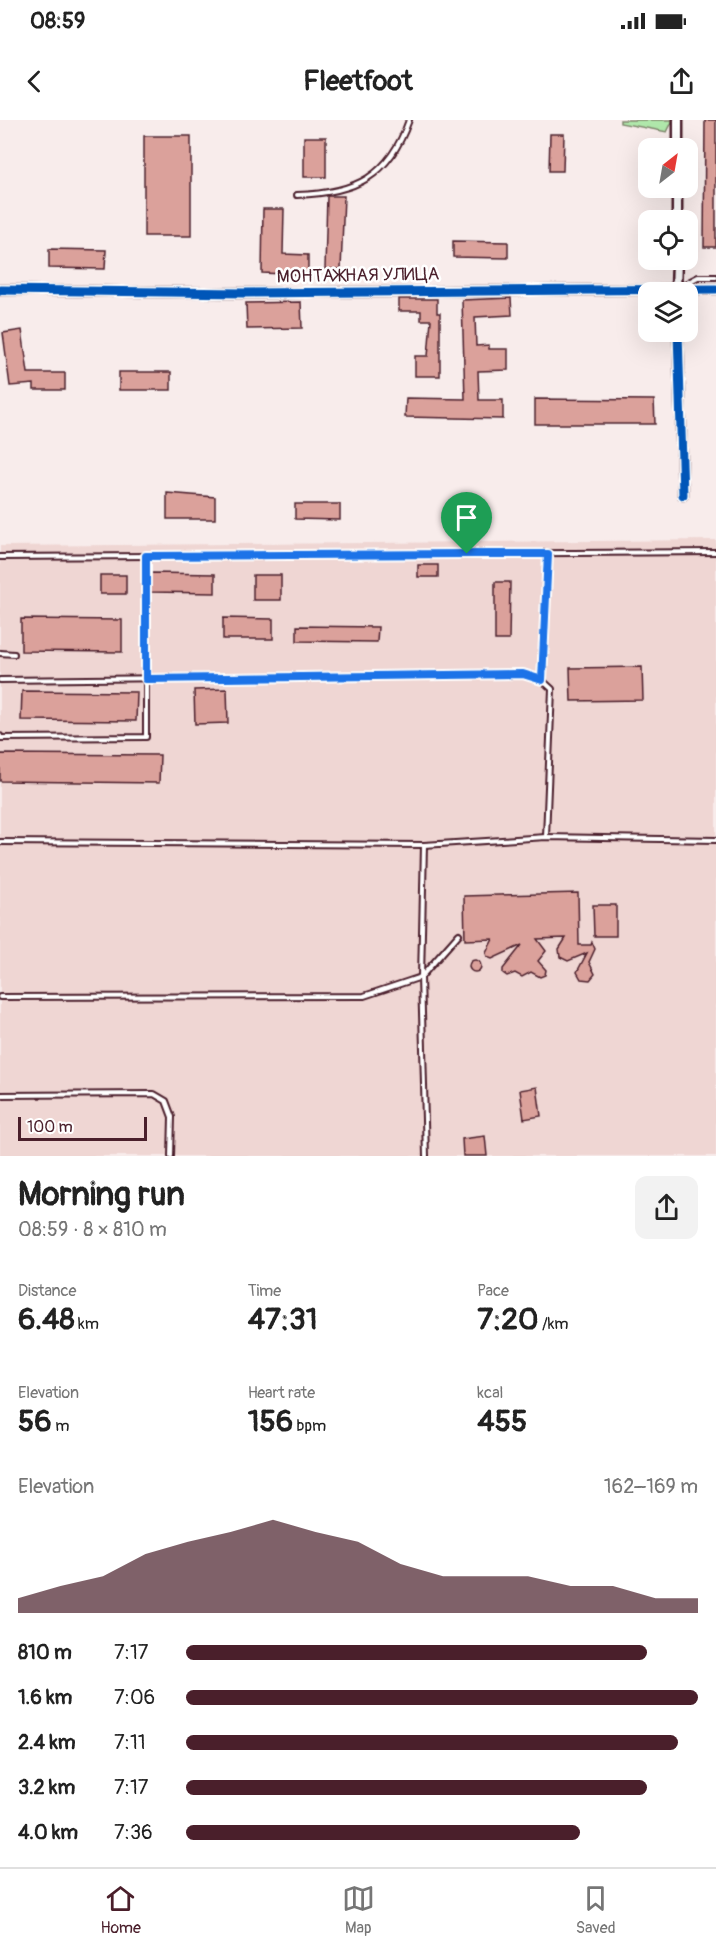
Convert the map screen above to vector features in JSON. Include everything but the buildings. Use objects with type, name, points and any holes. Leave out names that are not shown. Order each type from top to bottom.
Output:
[{"type":"street","points":[[678,120],[678,138]]},
{"type":"street","name":"МОНТАЖНАЯ УЛИЦА","points":[[698,290],[716,289]]},
{"type":"street","name":"МОНТАЖНАЯ УЛИЦА","points":[[0,290],[257,293],[638,291]]},
{"type":"street","points":[[678,342],[683,495]]},
{"type":"lane","points":[[297,195],[345,190],[377,171],[396,152],[410,120]]},
{"type":"lane","points":[[690,282],[698,277],[716,277]]},
{"type":"lane","points":[[0,557],[716,552]]},
{"type":"lane","points":[[542,680],[548,554]]},
{"type":"lane","points":[[0,736],[0,738],[146,737],[146,556]]},
{"type":"lane","points":[[0,654],[14,654]]},
{"type":"lane","points":[[0,680],[523,674],[542,680],[552,689],[546,837]]},
{"type":"lane","points":[[0,842],[424,845],[546,837],[716,840]]},
{"type":"lane","points":[[424,845],[421,976],[426,1156]]},
{"type":"lane","points":[[0,998],[364,996],[421,976],[459,934]]},
{"type":"lane","points":[[0,1095],[154,1094],[166,1101],[172,1117],[171,1156]]},
{"type":"shaded area","points":[[716,540],[716,1156],[0,1156],[0,546]]},
{"type":"green space","points":[[620,120],[673,120],[667,132],[620,123]]},
{"type":"cycle path","points":[[0,290],[245,293],[716,289]]},
{"type":"cycle path","points":[[678,342],[683,495]]},
{"type":"route","points":[[467,554],[548,554],[542,680],[523,674],[146,679],[146,556],[467,554]]}]
